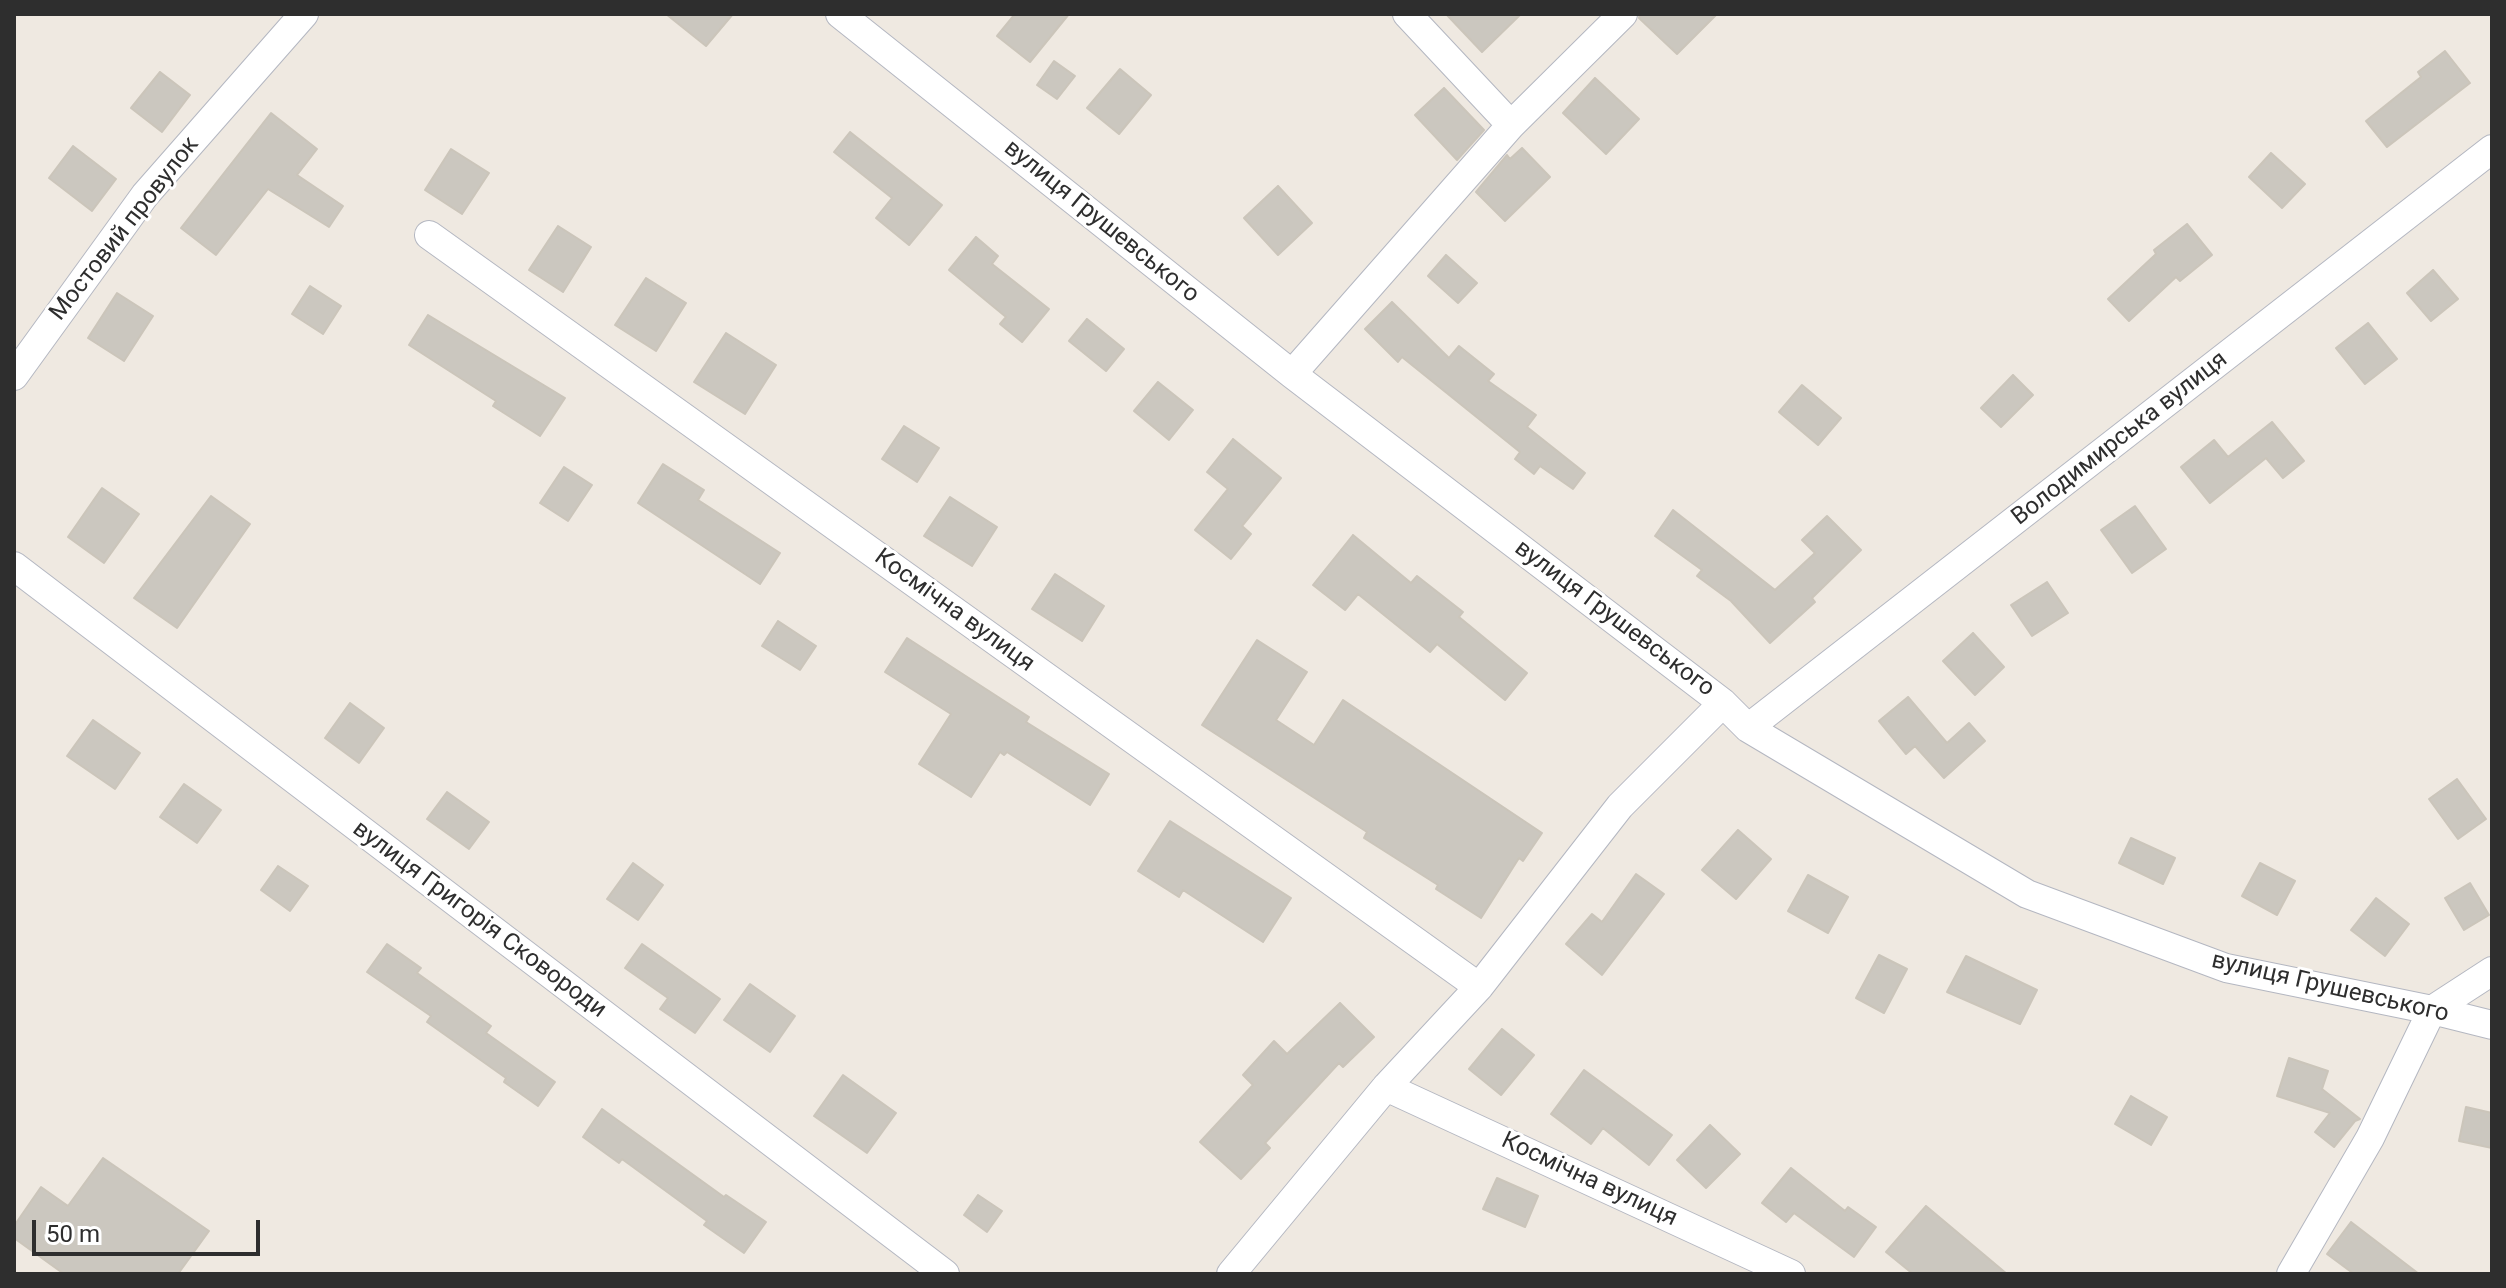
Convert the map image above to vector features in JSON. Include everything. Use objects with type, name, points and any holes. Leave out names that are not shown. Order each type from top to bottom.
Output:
[{"type":"street","name":"Мостовий провулок","points":[[14,376],[145,195],[304,14]]},
{"type":"street","name":"вулиця Грушевського","points":[[840,14],[1292,374],[1723,703],[1748,728],[2027,894],[2226,968],[2492,1025]]},
{"type":"street","points":[[1407,14],[1511,125]]},
{"type":"street","points":[[1292,374],[1511,125],[1623,14]]},
{"type":"street","name":"Володимирська вулиця","points":[[1748,728],[2492,149]]},
{"type":"street","name":"Космічна вулиця","points":[[429,235],[1479,987]]},
{"type":"street","name":"вулиця Григорія Сковороди","points":[[14,566],[945,1274]]},
{"type":"street","points":[[1231,1274],[1386,1087],[1479,987],[1620,806],[1723,703]]},
{"type":"street","points":[[2291,1274],[2370,1138],[2432,1010],[2492,971]]},
{"type":"street","name":"Космічна вулиця","points":[[1386,1087],[1791,1274]]},
{"type":"building","points":[[666,14],[733,14],[706,46]]},
{"type":"building","points":[[1015,14],[1069,14],[1030,62],[997,36]]},
{"type":"building","points":[[1446,14],[1521,14],[1482,52]]},
{"type":"building","points":[[1640,14],[1717,14],[1677,54],[1639,18]]},
{"type":"building","points":[[2445,51],[2470,83],[2387,147],[2366,121],[2421,77],[2418,72]]},
{"type":"building","points":[[1054,61],[1075,76],[1057,99],[1037,85]]},
{"type":"building","points":[[1120,69],[1151,95],[1119,134],[1087,108]]},
{"type":"building","points":[[160,72],[190,95],[162,132],[131,108]]},
{"type":"building","points":[[1595,78],[1639,119],[1606,154],[1563,113]]},
{"type":"building","points":[[1444,88],[1484,130],[1457,160],[1415,115]]},
{"type":"building","points":[[271,113],[317,149],[297,175],[343,206],[329,227],[268,189],[216,255],[181,228]]},
{"type":"building","points":[[850,132],[942,205],[909,245],[876,218],[892,198],[834,152]]},
{"type":"building","points":[[73,146],[116,179],[92,211],[49,178]]},
{"type":"building","points":[[1522,148],[1550,177],[1505,221],[1476,192],[1507,155],[1510,159]]},
{"type":"building","points":[[451,149],[489,173],[462,214],[425,190]]},
{"type":"building","points":[[2271,153],[2305,184],[2282,208],[2249,177]]},
{"type":"building","points":[[1278,186],[1312,223],[1278,255],[1244,218]]},
{"type":"building","points":[[2187,224],[2212,255],[2180,281],[2176,277],[2129,321],[2108,299],[2156,254],[2154,250]]},
{"type":"building","points":[[558,226],[591,247],[563,292],[529,270]]},
{"type":"building","points":[[976,237],[998,256],[992,264],[1049,309],[1022,342],[1000,324],[1006,317],[949,270]]},
{"type":"building","points":[[1446,255],[1477,283],[1458,303],[1428,276]]},
{"type":"building","points":[[2433,270],[2458,299],[2431,321],[2407,293]]},
{"type":"building","points":[[646,278],[686,303],[656,351],[615,325]]},
{"type":"building","points":[[310,286],[341,306],[323,334],[292,314]]},
{"type":"building","points":[[117,293],[153,316],[124,361],[88,338]]},
{"type":"building","points":[[1392,302],[1449,358],[1459,346],[1494,374],[1488,381],[1536,415],[1527,427],[1585,473],[1573,489],[1540,466],[1534,474],[1515,459],[1520,452],[1402,357],[1398,362],[1365,329]]},
{"type":"building","points":[[428,315],[565,398],[540,436],[493,406],[496,401],[409,345]]},
{"type":"building","points":[[1087,319],[1124,349],[1106,371],[1069,341]]},
{"type":"building","points":[[2368,323],[2397,359],[2365,384],[2336,348]]},
{"type":"building","points":[[726,333],[776,365],[745,414],[694,382]]},
{"type":"building","points":[[2013,375],[2033,395],[2001,427],[1981,408]]},
{"type":"building","points":[[1158,382],[1193,410],[1169,440],[1134,411]]},
{"type":"building","points":[[1802,385],[1841,418],[1818,445],[1779,412]]},
{"type":"building","points":[[2272,422],[2304,461],[2283,478],[2266,458],[2210,503],[2181,467],[2214,440],[2228,457]]},
{"type":"building","points":[[904,426],[939,448],[917,482],[882,459]]},
{"type":"building","points":[[1233,439],[1281,478],[1242,526],[1251,534],[1231,559],[1195,530],[1228,489],[1207,472]]},
{"type":"building","points":[[663,464],[704,490],[698,500],[780,553],[760,584],[638,503]]},
{"type":"building","points":[[564,467],[592,485],[568,521],[540,503]]},
{"type":"building","points":[[102,488],[139,514],[104,563],[68,537]]},
{"type":"building","points":[[211,496],[250,524],[177,628],[134,598]]},
{"type":"building","points":[[950,497],[997,527],[972,566],[924,536]]},
{"type":"building","points":[[2135,506],[2166,549],[2132,573],[2101,530]]},
{"type":"building","points":[[1673,510],[1775,590],[1815,553],[1802,540],[1827,516],[1861,550],[1812,598],[1815,602],[1770,643],[1731,601],[1697,576],[1702,570],[1655,536]]},
{"type":"building","points":[[1353,535],[1411,583],[1417,576],[1463,612],[1459,617],[1527,673],[1505,700],[1437,644],[1430,652],[1358,594],[1345,610],[1313,585]]},
{"type":"building","points":[[1055,574],[1104,606],[1082,641],[1032,609]]},
{"type":"building","points":[[2047,582],[2068,613],[2032,636],[2011,605]]},
{"type":"building","points":[[778,621],[816,646],[800,670],[762,646]]},
{"type":"building","points":[[1973,633],[2004,667],[1975,695],[1943,661]]},
{"type":"building","points":[[907,638],[1029,717],[1026,722],[1109,774],[1090,805],[1007,752],[1004,755],[1000,752],[971,797],[919,764],[951,714],[885,672]]},
{"type":"building","points":[[1257,640],[1307,672],[1276,720],[1314,745],[1343,700],[1542,833],[1523,861],[1519,858],[1481,918],[1436,889],[1438,885],[1364,838],[1367,832],[1202,725]]},
{"type":"building","points":[[1908,697],[1947,743],[1969,723],[1985,741],[1944,778],[1915,746],[1906,754],[1879,721]]},
{"type":"building","points":[[350,703],[384,728],[359,763],[325,738]]},
{"type":"building","points":[[93,720],[140,753],[115,789],[67,756]]},
{"type":"building","points":[[2457,779],[2486,819],[2458,839],[2429,799]]},
{"type":"building","points":[[184,784],[221,810],[197,843],[160,817]]},
{"type":"building","points":[[447,792],[489,822],[469,849],[427,819]]},
{"type":"building","points":[[1170,821],[1291,898],[1263,942],[1183,890],[1179,897],[1138,871]]},
{"type":"building","points":[[1738,830],[1771,859],[1736,899],[1702,870]]},
{"type":"building","points":[[2131,838],[2175,858],[2163,884],[2119,863]]},
{"type":"building","points":[[633,863],[663,885],[638,920],[607,899]]},
{"type":"building","points":[[2260,863],[2295,881],[2277,915],[2242,896]]},
{"type":"building","points":[[278,866],[308,886],[290,911],[261,890]]},
{"type":"building","points":[[1636,874],[1664,894],[1602,975],[1566,944],[1592,914],[1602,922]]},
{"type":"building","points":[[1808,875],[1848,897],[1828,933],[1788,911]]},
{"type":"building","points":[[2470,883],[2489,915],[2464,930],[2445,898]]},
{"type":"building","points":[[2376,898],[2409,924],[2385,956],[2351,930]]},
{"type":"building","points":[[387,944],[421,968],[417,973],[491,1026],[486,1033],[555,1082],[538,1106],[504,1082],[506,1078],[427,1022],[431,1016],[367,972]]},
{"type":"building","points":[[642,944],[720,999],[695,1033],[660,1009],[668,998],[625,968]]},
{"type":"building","points":[[1879,955],[1907,969],[1884,1013],[1856,998]]},
{"type":"building","points":[[1966,956],[2037,990],[2020,1024],[1947,992]]},
{"type":"building","points":[[750,984],[795,1016],[770,1052],[724,1020]]},
{"type":"building","points":[[1340,1003],[1374,1037],[1343,1067],[1339,1063],[1265,1143],[1270,1148],[1241,1179],[1200,1142],[1253,1085],[1243,1075],[1274,1041],[1287,1054]]},
{"type":"building","points":[[1502,1029],[1534,1055],[1501,1095],[1469,1069]]},
{"type":"building","points":[[2289,1058],[2328,1071],[2322,1089],[2360,1119],[2334,1147],[2315,1132],[2330,1113],[2277,1096]]},
{"type":"building","points":[[1584,1070],[1672,1135],[1649,1165],[1603,1128],[1591,1144],[1551,1114]]},
{"type":"building","points":[[843,1075],[896,1113],[867,1153],[814,1116]]},
{"type":"building","points":[[2131,1096],[2167,1117],[2151,1145],[2115,1124]]},
{"type":"building","points":[[2466,1107],[2492,1113],[2492,1148],[2459,1141]]},
{"type":"building","points":[[602,1109],[724,1197],[726,1195],[766,1222],[744,1253],[704,1225],[707,1221],[622,1159],[619,1163],[583,1137]]},
{"type":"building","points":[[1710,1125],[1740,1154],[1706,1188],[1677,1160]]},
{"type":"building","points":[[103,1158],[209,1231],[178,1274],[64,1274],[14,1238],[14,1226],[41,1187],[68,1206]]},
{"type":"building","points":[[1791,1168],[1845,1211],[1848,1207],[1876,1227],[1854,1257],[1794,1213],[1786,1222],[1762,1203]]},
{"type":"building","points":[[1497,1178],[1538,1196],[1525,1227],[1483,1209]]},
{"type":"building","points":[[978,1195],[1002,1211],[987,1232],[964,1215]]},
{"type":"building","points":[[1926,1206],[2007,1274],[1913,1274],[1886,1252]]},
{"type":"building","points":[[2351,1222],[2419,1274],[2354,1274],[2327,1254]]}]
